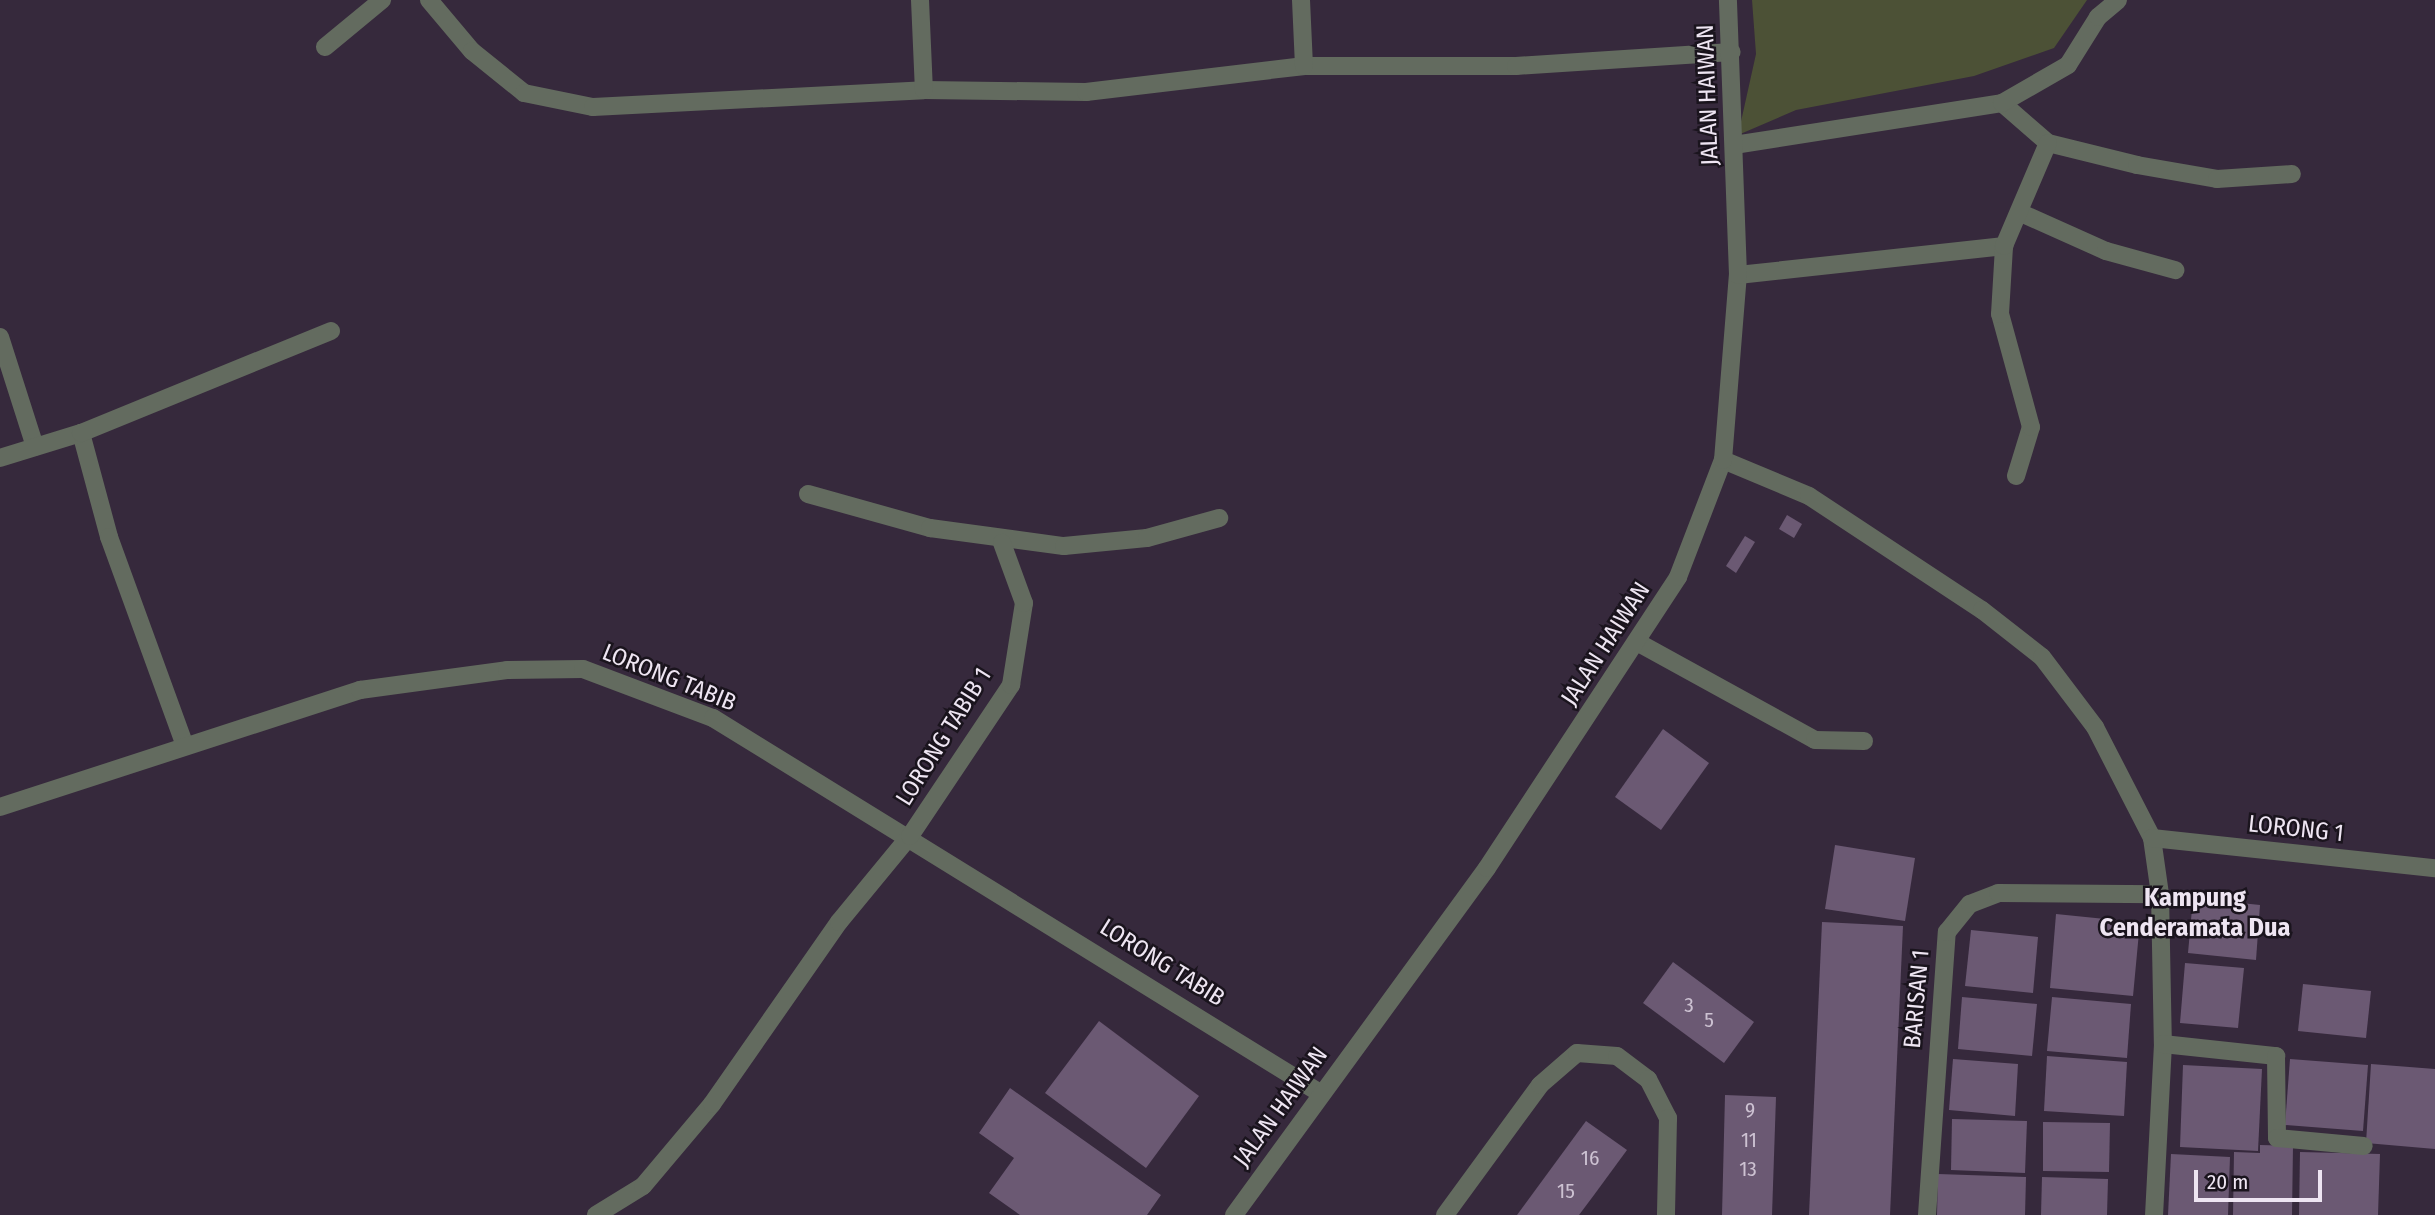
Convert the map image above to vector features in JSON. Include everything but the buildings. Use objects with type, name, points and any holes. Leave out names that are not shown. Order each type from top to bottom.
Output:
[{"type":"street","points":[[325,47],[382,0]]},
{"type":"street","points":[[429,0],[472,51],[524,93],[593,107],[924,90],[1086,92],[1304,66],[1516,66],[1732,52]]},
{"type":"street","points":[[920,0],[924,90]]},
{"type":"street","points":[[1301,0],[1304,66]]},
{"type":"street","name":"JALAN HAIWAN","points":[[1234,1215],[1320,1093],[1487,868],[1678,577],[1723,460],[1738,275],[1732,52],[1728,0]]},
{"type":"street","points":[[1734,145],[2002,103],[2068,65],[2098,17],[2118,0]]},
{"type":"street","points":[[2002,103],[2048,143],[2217,179],[2292,174]]},
{"type":"street","points":[[2016,476],[2031,427],[2000,314],[2004,246],[2021,213],[2048,143]]},
{"type":"street","points":[[2021,213],[2106,251],[2175,270]]},
{"type":"street","points":[[1738,275],[2004,246]]},
{"type":"street","points":[[0,458],[80,433],[331,331]]},
{"type":"street","points":[[0,337],[35,447]]},
{"type":"street","points":[[80,433],[110,537],[184,743]]},
{"type":"street","points":[[1723,460],[1809,496],[1982,610],[2042,657],[2095,727],[2152,838],[2160,894],[2163,1044],[2154,1215]]},
{"type":"street","points":[[808,494],[1002,543],[1064,547],[1133,539],[1219,518]]},
{"type":"street","name":"LORONG TABIB 1","points":[[596,1215],[643,1186],[712,1104],[839,922],[910,836],[1011,685],[1024,603],[1002,543]]},
{"type":"street","points":[[1637,642],[1815,740],[1864,741]]},
{"type":"street","name":"LORONG TABIB","points":[[0,807],[184,743],[360,690],[507,670],[583,669],[713,718],[910,836],[1320,1093]]},
{"type":"street","name":"LORONG 1","points":[[2152,838],[2435,868]]},
{"type":"street","name":"BARISAN 1","points":[[1927,1215],[1947,932],[1970,904],[1998,893],[2160,894]]},
{"type":"street","points":[[2163,1044],[2277,1056],[2277,1138],[2364,1146]]},
{"type":"street","points":[[1445,1215],[1540,1085],[1577,1053],[1617,1056],[1648,1079],[1668,1118],[1666,1215]]},
{"type":"green space","points":[[1752,0],[2087,0],[2054,48],[1974,76],[1796,110],[1738,135],[1756,54]]},
{"type":"district","name":"Kampung Cenderamata Dua","points":[[2195,913]]}]
